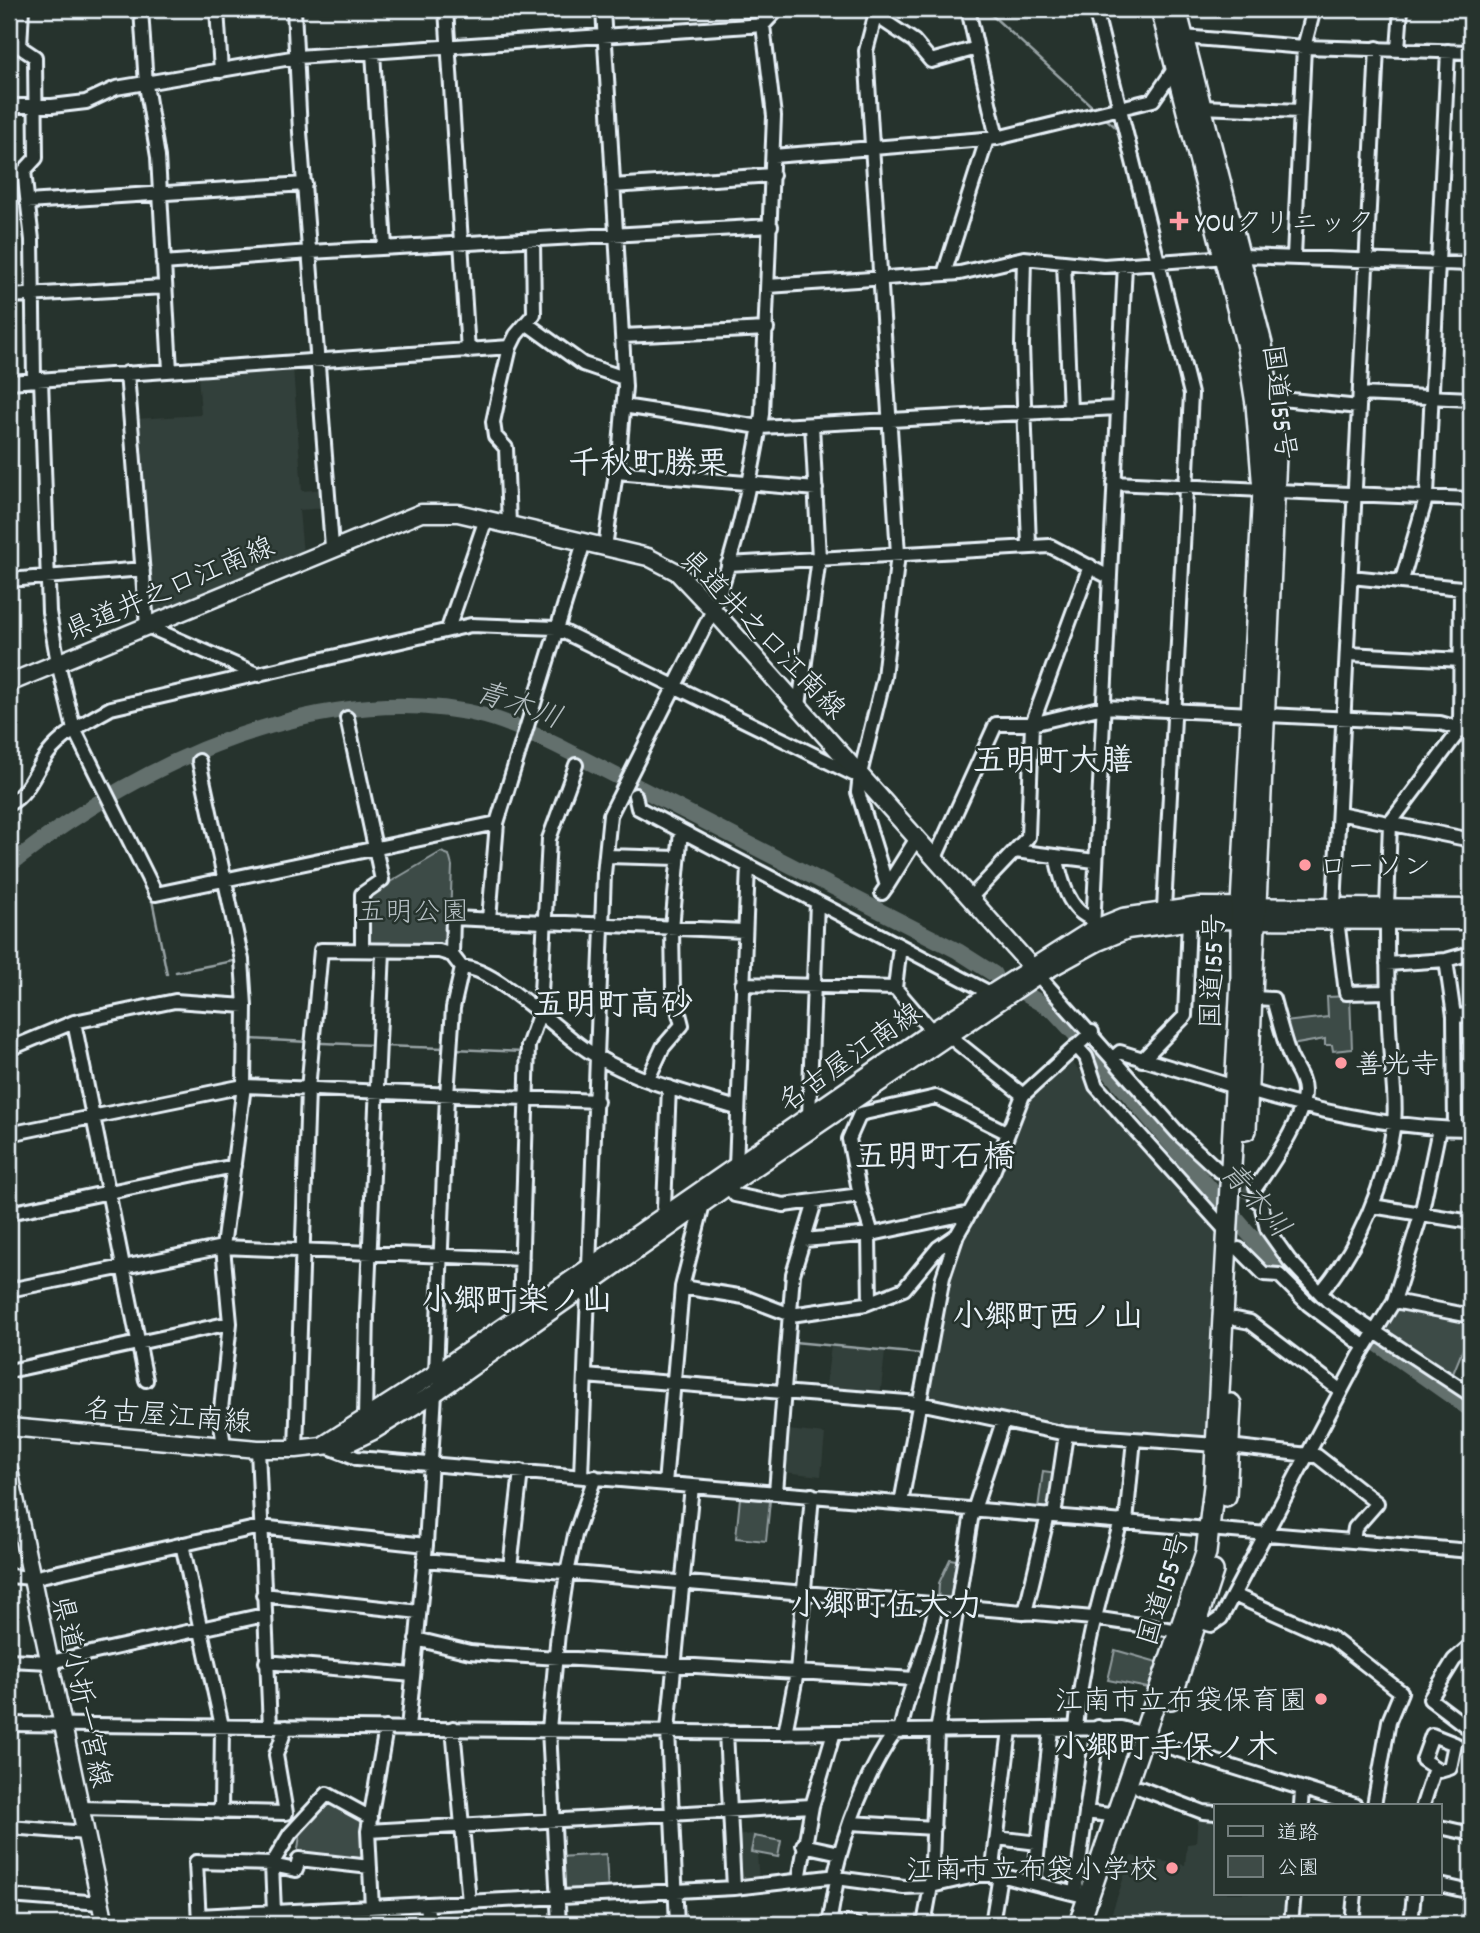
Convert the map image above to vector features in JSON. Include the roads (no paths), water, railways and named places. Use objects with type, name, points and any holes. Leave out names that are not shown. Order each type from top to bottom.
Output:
[{"type":"highway","name":"国道155号","points":[[1161,9],[1175,68],[1272,398],[1260,714],[1249,911],[1241,979],[1246,1198],[1233,1239],[1223,1445]]},
{"type":"highway","name":"国道155号","points":[[1177,9],[1201,107],[1232,256],[1270,491]]},
{"type":"highway","name":"国道155号","points":[[1242,1089],[1253,998],[1249,911]]},
{"type":"highway","name":"国道155号","points":[[1079,1924],[1082,1895],[1151,1738],[1198,1621],[1216,1530],[1236,1319],[1233,1239]]},
{"type":"highway","name":"国道155号","points":[[1093,1924],[1140,1788],[1180,1631],[1216,1530]]},
{"type":"main road","name":"県道井之口江南線","points":[[9,683],[332,547],[421,513],[458,513],[661,562],[677,572],[713,610],[1034,970]]},
{"type":"main road","name":"名古屋江南線","points":[[9,1427],[258,1449],[296,1449],[348,1443],[435,1393],[728,1186],[948,1036],[1093,924],[1164,909],[1387,913],[1471,908]]},
{"type":"main road","name":"名古屋江南線","points":[[323,1445],[436,1373],[589,1265],[990,993],[1034,970],[1127,930],[1249,911]]},
{"type":"main road","name":"名古屋江南線","points":[[1387,913],[1471,921]]},
{"type":"main road","name":"県道小折一宮線","points":[[9,1470],[14,1513],[32,1578],[105,1924]]},
{"type":"street","points":[[22,9],[20,47],[35,57],[36,158],[24,171],[32,240],[49,612],[74,729],[156,894],[497,823]]},
{"type":"street","points":[[141,9],[146,85],[158,157],[170,370]]},
{"type":"street","points":[[216,9],[221,71]]},
{"type":"street","points":[[295,9],[317,362],[332,547]]},
{"type":"street","points":[[446,9],[468,351]]},
{"type":"street","points":[[603,9],[624,377],[617,472],[605,547]]},
{"type":"street","points":[[559,1924],[549,1729],[555,1658],[567,1573],[588,1477],[584,1376],[599,1059],[602,924],[610,815],[713,610],[728,564],[760,427],[771,226],[774,95],[761,9]]},
{"type":"street","points":[[9,106],[36,107],[86,102],[116,88],[146,85],[297,57],[763,25],[778,9]]},
{"type":"street","points":[[944,274],[992,138],[968,9]]},
{"type":"street","points":[[1094,9],[1191,394],[1164,909]]},
{"type":"street","points":[[1294,256],[1304,47],[1314,9]]},
{"type":"street","points":[[1398,48],[1401,9]]},
{"type":"street","points":[[917,838],[885,889],[858,792],[884,677],[898,554],[866,51],[876,12],[914,41],[931,61],[977,48]]},
{"type":"street","points":[[1183,37],[1304,47],[1471,52]]},
{"type":"street","points":[[1377,48],[1336,913],[1346,993],[1387,992]]},
{"type":"street","points":[[1402,580],[1427,495],[1448,51]]},
{"type":"street","points":[[373,52],[385,247]]},
{"type":"street","points":[[773,156],[992,138],[1153,100],[1175,68]]},
{"type":"street","points":[[1201,107],[1301,111]]},
{"type":"street","points":[[613,186],[773,175]]},
{"type":"street","points":[[27,202],[305,184]]},
{"type":"street","points":[[163,263],[385,247],[771,226]]},
{"type":"street","points":[[509,524],[506,447],[495,436],[493,422],[510,347],[534,314],[533,240]]},
{"type":"street","points":[[768,286],[944,274],[1024,258],[1104,266],[1232,256],[1367,258],[1471,264]]},
{"type":"street","points":[[1024,258],[1023,414],[1029,546]]},
{"type":"street","points":[[1064,262],[1070,411]]},
{"type":"street","points":[[1093,924],[1125,264]]},
{"type":"street","points":[[9,296],[164,287]]},
{"type":"street","points":[[526,323],[583,365],[624,377]]},
{"type":"street","points":[[623,336],[766,329]]},
{"type":"street","points":[[9,382],[510,347]]},
{"type":"street","points":[[127,373],[147,626],[259,675]]},
{"type":"street","points":[[1272,398],[1360,401],[1471,399]]},
{"type":"street","points":[[623,405],[760,427],[1117,408]]},
{"type":"street","points":[[799,706],[819,558],[812,425]]},
{"type":"street","points":[[617,472],[816,489]]},
{"type":"street","points":[[1114,483],[1471,499]]},
{"type":"street","points":[[449,629],[486,519]]},
{"type":"street","points":[[489,919],[497,823],[584,542]]},
{"type":"street","points":[[728,564],[1050,546],[1109,577]]},
{"type":"street","points":[[970,898],[1028,838],[1032,724],[1090,566]]},
{"type":"street","points":[[9,580],[143,569]]},
{"type":"street","points":[[1321,1292],[1344,1265],[1372,1206],[1394,1122],[1387,992],[1390,823],[1466,731],[1467,686],[1462,660],[1466,588],[1351,577]]},
{"type":"street","points":[[9,804],[21,797],[50,751],[74,729],[111,708],[471,625],[556,628],[853,774],[860,774]]},
{"type":"street","points":[[1348,654],[1462,660]]},
{"type":"street","points":[[935,858],[996,724],[1032,724],[1103,707],[1440,723],[1466,731]]},
{"type":"street","points":[[346,718],[382,880],[362,894],[362,950]]},
{"type":"street","points":[[199,761],[242,960],[245,1006],[244,1086],[223,1247],[230,1323],[220,1419],[224,1445]]},
{"type":"street","points":[[520,1313],[528,1046],[540,1012],[549,839],[576,765]]},
{"type":"street","points":[[635,795],[638,808],[990,993]]},
{"type":"street","points":[[1339,813],[1471,840]]},
{"type":"street","points":[[648,1079],[663,1047],[682,1025],[673,990],[673,928],[681,831]]},
{"type":"street","points":[[1015,851],[1095,861]]},
{"type":"street","points":[[606,856],[678,858]]},
{"type":"street","points":[[1056,856],[1070,898],[1082,916],[1093,924]]},
{"type":"street","points":[[736,1166],[748,866]]},
{"type":"street","points":[[809,1116],[817,902]]},
{"type":"street","points":[[436,1373],[447,1095],[453,1008],[461,968],[452,955],[453,918],[744,931]]},
{"type":"street","points":[[1142,1060],[1185,1016],[1189,920]]},
{"type":"street","points":[[900,946],[895,988],[932,1031]]},
{"type":"street","points":[[296,1449],[308,1089],[321,950],[439,951],[452,955]]},
{"type":"street","points":[[365,1419],[369,1252],[383,951]]},
{"type":"street","points":[[1387,964],[1447,960],[1471,953]]},
{"type":"street","points":[[1447,960],[1454,1016],[1455,1129]]},
{"type":"street","points":[[461,968],[471,967],[485,975],[540,1012],[599,1059],[669,1087],[737,1108]]},
{"type":"street","points":[[1034,970],[1083,1040],[1113,1058],[1178,1133],[1219,1171]]},
{"type":"street","points":[[742,984],[895,988]]},
{"type":"street","points":[[1253,998],[1273,999],[1288,1054],[1302,1079],[1301,1107],[1246,1198],[1261,1203],[1267,1229],[1289,1260],[1328,1301],[1370,1339]]},
{"type":"street","points":[[9,1049],[75,1022],[175,1002],[245,1006]]},
{"type":"street","points":[[1454,1016],[1471,1015]]},
{"type":"street","points":[[75,1022],[146,1380]]},
{"type":"street","points":[[948,1036],[1023,1095]]},
{"type":"street","points":[[901,1503],[943,1277],[957,1235],[993,1172],[1023,1095],[1083,1040]]},
{"type":"street","points":[[1083,1040],[1096,1086],[1264,1274],[1279,1275],[1308,1304],[1471,1395]]},
{"type":"street","points":[[1113,1058],[1120,1052],[1301,1107],[1439,1129],[1471,1129]]},
{"type":"street","points":[[9,1134],[244,1086],[597,1101]]},
{"type":"street","points":[[668,1212],[664,1207],[669,1087]]},
{"type":"street","points":[[868,1090],[884,1109]]},
{"type":"street","points":[[870,1302],[870,1234],[849,1139],[860,1114],[936,1097],[1008,1133]]},
{"type":"street","points":[[1198,1621],[1211,1625],[1216,1622],[1234,1595],[1341,1391],[1394,1301],[1421,1215],[1439,1129]]},
{"type":"street","points":[[9,1213],[233,1166]]},
{"type":"street","points":[[728,1186],[735,1195],[784,1205],[860,1195]]},
{"type":"street","points":[[776,1492],[786,1393],[793,1274],[815,1202]]},
{"type":"street","points":[[665,1484],[676,1384],[682,1287],[703,1204]]},
{"type":"street","points":[[1372,1206],[1471,1222]]},
{"type":"street","points":[[804,1240],[870,1234],[970,1213]]},
{"type":"street","points":[[682,1287],[744,1297],[791,1315],[870,1302],[904,1289],[939,1248],[957,1235]]},
{"type":"street","points":[[9,1290],[223,1247],[522,1259]]},
{"type":"street","points":[[1394,1301],[1471,1315]]},
{"type":"street","points":[[1236,1319],[1250,1322],[1341,1391]]},
{"type":"street","points":[[9,1371],[230,1323]]},
{"type":"street","points":[[584,1376],[919,1403],[1066,1434],[1309,1453],[1317,1455],[1377,1503],[1355,1528],[1353,1541]]},
{"type":"street","points":[[408,1728],[426,1545],[435,1393]]},
{"type":"street","points":[[924,1924],[934,1828],[937,1732],[973,1509],[1003,1421]]},
{"type":"street","points":[[1025,1612],[1051,1515],[1066,1434]]},
{"type":"street","points":[[1076,1728],[1080,1687],[1093,1618],[1124,1522],[1134,1439]]},
{"type":"street","points":[[323,1445],[357,1458],[1471,1550]]},
{"type":"street","points":[[258,1449],[270,1727]]},
{"type":"street","points":[[510,1568],[521,1471]]},
{"type":"street","points":[[677,1924],[668,1730],[692,1486]]},
{"type":"street","points":[[785,1732],[797,1672],[812,1495]]},
{"type":"street","points":[[9,1576],[32,1578],[260,1527],[426,1545]]},
{"type":"street","points":[[182,1544],[222,1726],[221,1812]]},
{"type":"street","points":[[424,1560],[1093,1618],[1180,1631]]},
{"type":"street","points":[[263,1595],[419,1612]]},
{"type":"street","points":[[1234,1595],[1333,1639],[1401,1692],[1389,1721],[1374,1804]]},
{"type":"street","points":[[855,1924],[830,1922],[840,1853],[880,1753],[898,1732],[931,1634],[936,1605]]},
{"type":"street","points":[[9,1660],[50,1662],[264,1615]]},
{"type":"street","points":[[416,1639],[470,1652],[915,1679]]},
{"type":"street","points":[[1471,1645],[1454,1660],[1430,1699],[1471,1730]]},
{"type":"street","points":[[266,1662],[413,1675]]},
{"type":"street","points":[[9,1724],[726,1732],[937,1732],[1098,1727],[1151,1738],[1302,1790],[1351,1804]]},
{"type":"street","points":[[286,1727],[276,1755],[290,1834]]},
{"type":"street","points":[[370,1867],[299,1858],[296,1870],[272,1865],[196,1862],[199,1920],[274,1912],[734,1888],[836,1878],[904,1887],[930,1886],[979,1875],[996,1875],[1082,1895],[1086,1812],[1098,1727]]},
{"type":"street","points":[[373,1907],[370,1824],[386,1728]]},
{"type":"street","points":[[453,1728],[470,1902]]},
{"type":"street","points":[[1034,1882],[1051,1728]]},
{"type":"street","points":[[992,1924],[997,1838],[1010,1730]]},
{"type":"street","points":[[726,1732],[734,1888]]},
{"type":"street","points":[[799,1880],[803,1845],[812,1806],[834,1732]]},
{"type":"street","points":[[1423,1804],[1435,1768]]},
{"type":"street","points":[[1140,1788],[1203,1812],[1214,1813]]},
{"type":"street","points":[[1301,1804],[1302,1790]]},
{"type":"street","points":[[274,1912],[272,1865],[290,1834],[327,1794],[370,1824],[462,1825],[812,1806]]},
{"type":"street","points":[[81,1808],[286,1813]]},
{"type":"street","points":[[1086,1812],[1117,1816]]},
{"type":"street","points":[[851,1824],[934,1828]]},
{"type":"street","points":[[9,1827],[86,1833]]},
{"type":"street","points":[[1442,1827],[1471,1834]]},
{"type":"street","points":[[997,1838],[1038,1843]]},
{"type":"street","points":[[803,1845],[840,1853]]},
{"type":"street","points":[[1442,1886],[1471,1893],[1469,1924]]},
{"type":"street","points":[[1291,1924],[1294,1895]]},
{"type":"street","points":[[1352,1924],[1355,1895]]},
{"type":"street","points":[[1411,1924],[1414,1895]]},
{"type":"street","points":[[9,1896],[101,1903]]},
{"type":"street","points":[[427,1904],[429,1924]]},
{"type":"street","points":[[314,1910],[315,1924]]},
{"type":"waterway","points":[[985,9],[1096,110]]},
{"type":"waterway","points":[[1062,14],[1085,9]]},
{"type":"waterway","points":[[1104,117],[1120,131]]},
{"type":"waterway","points":[[1447,254],[1471,255]]},
{"type":"waterway","name":"青木川","points":[[9,865],[65,824],[118,791],[217,744],[270,726],[324,713],[378,707],[432,707],[485,716],[540,737],[958,951],[994,974]]},
{"type":"waterway","points":[[151,895],[167,974]]},
{"type":"waterway","points":[[176,972],[238,960]]},
{"type":"waterway","name":"青木川","points":[[1027,995],[1054,1011],[1269,1257],[1314,1299],[1471,1410]]},
{"type":"waterway","points":[[250,1039],[309,1042]]},
{"type":"waterway","points":[[322,1043],[374,1045]]},
{"type":"waterway","points":[[382,1046],[445,1048]]},
{"type":"waterway","points":[[454,1049],[524,1052]]},
{"type":"waterway","points":[[794,1342],[922,1354],[914,1396]]},
{"type":"tunnel","points":[[1228,1179],[1256,1200]]},
{"type":"place","name":"YOUクリニック","points":[[1179,221]]},
{"type":"place","name":"ローソン","points":[[1305,865]]},
{"type":"place","name":"善光寺","points":[[1341,1063]]},
{"type":"place","name":"江南市立布袋保育園","points":[[1321,1699]]},
{"type":"place","name":"江南市立布袋小学校","points":[[1172,1868]]},
{"type":"district","name":"千秋町勝栗","points":[[648,462]]},
{"type":"district","name":"五明町大膳","points":[[1053,759]]},
{"type":"district","name":"五明町高砂","points":[[613,1003]]},
{"type":"district","name":"五明町石橋","points":[[935,1155]]},
{"type":"district","name":"小郷町楽ノ山","points":[[517,1299]]},
{"type":"district","name":"小郷町西ノ山","points":[[1048,1315]]},
{"type":"district","name":"小郷町伍大力","points":[[886,1604]]},
{"type":"district","name":"小郷町手保ノ木","points":[[1166,1746]]},
{"type":"park label","name":"五明公園","points":[[413,910]]}]
